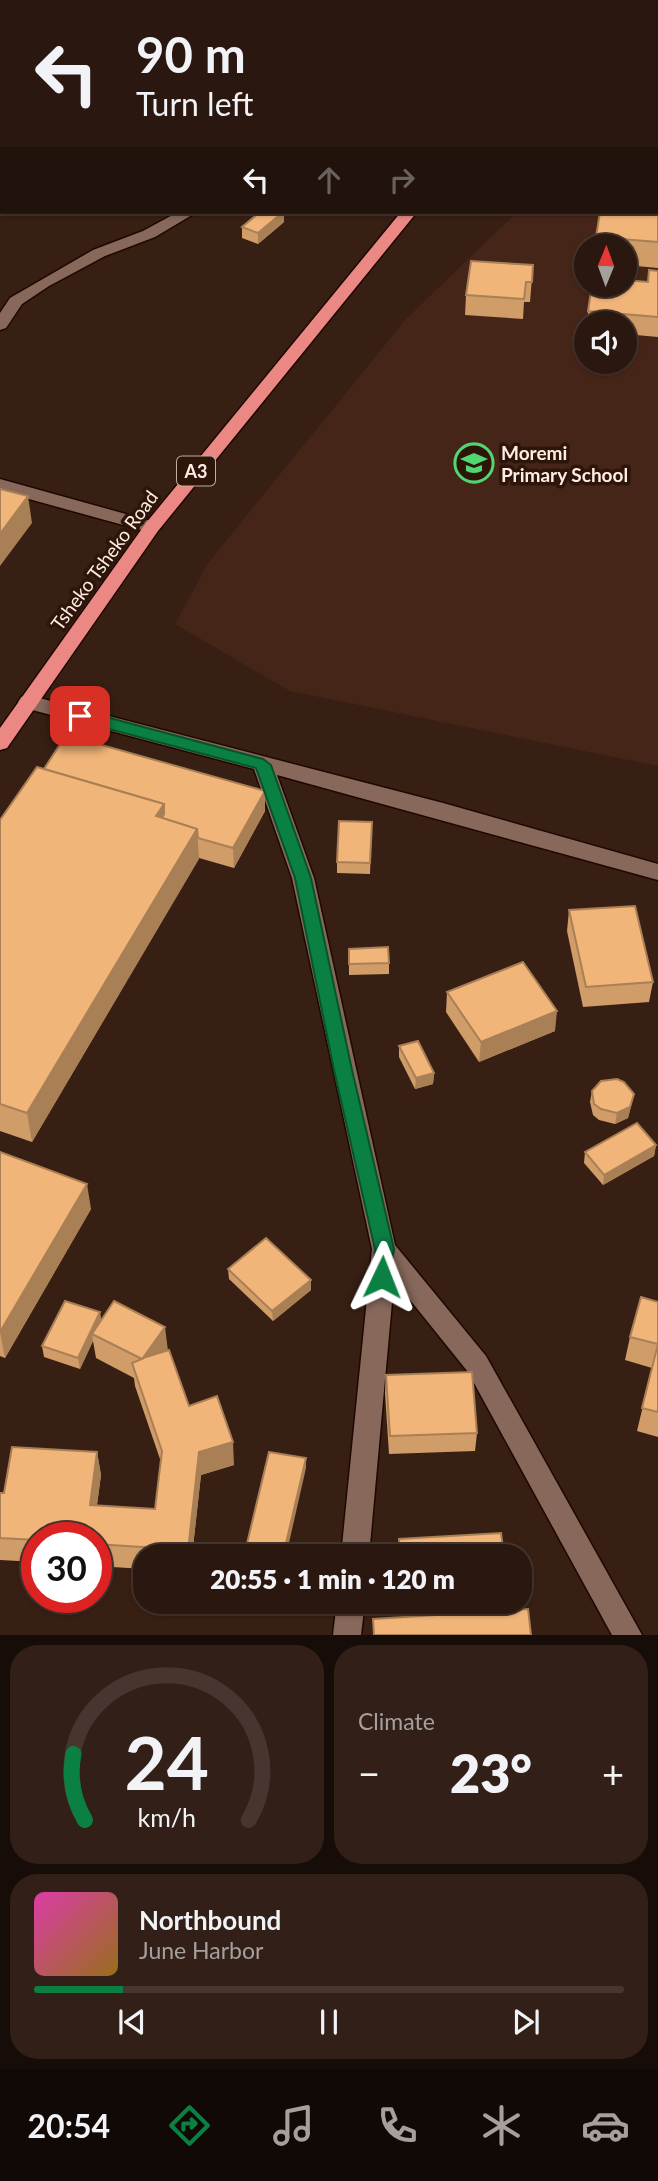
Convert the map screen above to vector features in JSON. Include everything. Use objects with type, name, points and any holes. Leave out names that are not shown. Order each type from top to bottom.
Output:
[{"type":"highway","name":"Tsheko Tsheko Road","points":[[0,743],[152,527],[406,214]]},
{"type":"street","points":[[0,325],[16,301],[43,283],[99,253],[149,234],[185,214]]},
{"type":"street","points":[[0,485],[152,527]]},
{"type":"street","points":[[28,702],[443,811],[658,872]]},
{"type":"street","points":[[263,765],[303,878],[384,1249],[356,1544]]},
{"type":"street","points":[[384,1249],[477,1364],[628,1635]]},
{"type":"street","points":[[347,1635],[349,1614]]},
{"type":"shaded area","name":"Moremi Primary School","points":[[515,214],[658,214],[658,766],[290,691],[175,624],[208,563],[406,319]]},
{"type":"building","points":[[258,214],[281,214],[258,233],[242,227]]},
{"type":"building","points":[[600,214],[658,214],[658,242],[637,240],[637,234],[596,234]]},
{"type":"building","points":[[471,261],[533,265],[532,282],[526,282],[524,299],[466,295]]},
{"type":"building","points":[[649,270],[658,271],[658,317],[637,315],[637,311],[588,311],[590,298],[637,298],[637,281],[648,282]]},
{"type":"building","points":[[0,489],[28,496],[0,534]]},
{"type":"building","points":[[66,735],[265,791],[233,848],[198,838],[197,829],[162,818],[164,804],[44,769]]},
{"type":"building","points":[[37,767],[164,804],[156,816],[197,829],[27,1113],[0,1104],[0,820]]},
{"type":"building","points":[[339,821],[372,822],[370,863],[337,862]]},
{"type":"building","points":[[635,906],[653,982],[586,987],[569,910]]},
{"type":"building","points":[[388,947],[389,963],[349,964],[349,949]]},
{"type":"building","points":[[523,962],[557,1011],[481,1042],[447,992]]},
{"type":"building","points":[[418,1041],[434,1073],[416,1078],[399,1046]]},
{"type":"building","points":[[617,1079],[624,1082],[634,1094],[630,1107],[617,1113],[601,1109],[594,1104],[592,1091],[601,1081]]},
{"type":"building","points":[[637,1123],[656,1145],[604,1175],[585,1152]]},
{"type":"building","points":[[0,1152],[87,1184],[0,1332]]},
{"type":"building","points":[[266,1238],[311,1280],[272,1311],[228,1269]]},
{"type":"building","points":[[641,1297],[658,1302],[658,1344],[630,1337]]},
{"type":"building","points":[[65,1301],[100,1312],[78,1358],[42,1346]]},
{"type":"building","points":[[114,1301],[165,1327],[143,1358],[169,1350],[189,1406],[217,1396],[233,1442],[199,1452],[189,1544],[112,1545],[112,1522],[21,1522],[21,1539],[0,1538],[0,1493],[4,1493],[12,1447],[97,1452],[90,1505],[155,1509],[162,1451],[132,1363],[142,1359],[92,1334]]},
{"type":"building","points":[[658,1344],[658,1412],[642,1408]]},
{"type":"building","points":[[472,1372],[477,1433],[390,1436],[386,1375]]},
{"type":"building","points":[[269,1452],[306,1458],[286,1544],[247,1544]]},
{"type":"building","points":[[501,1533],[502,1544],[399,1544],[399,1539]]},
{"type":"building","points":[[450,1614],[529,1614],[531,1635],[374,1635],[373,1619]]},
{"type":"place","name":"Moremi Primary School","points":[[474,463]]},
{"type":"route","points":[[80,716],[263,765],[303,878],[384,1249],[382,1277]]}]
